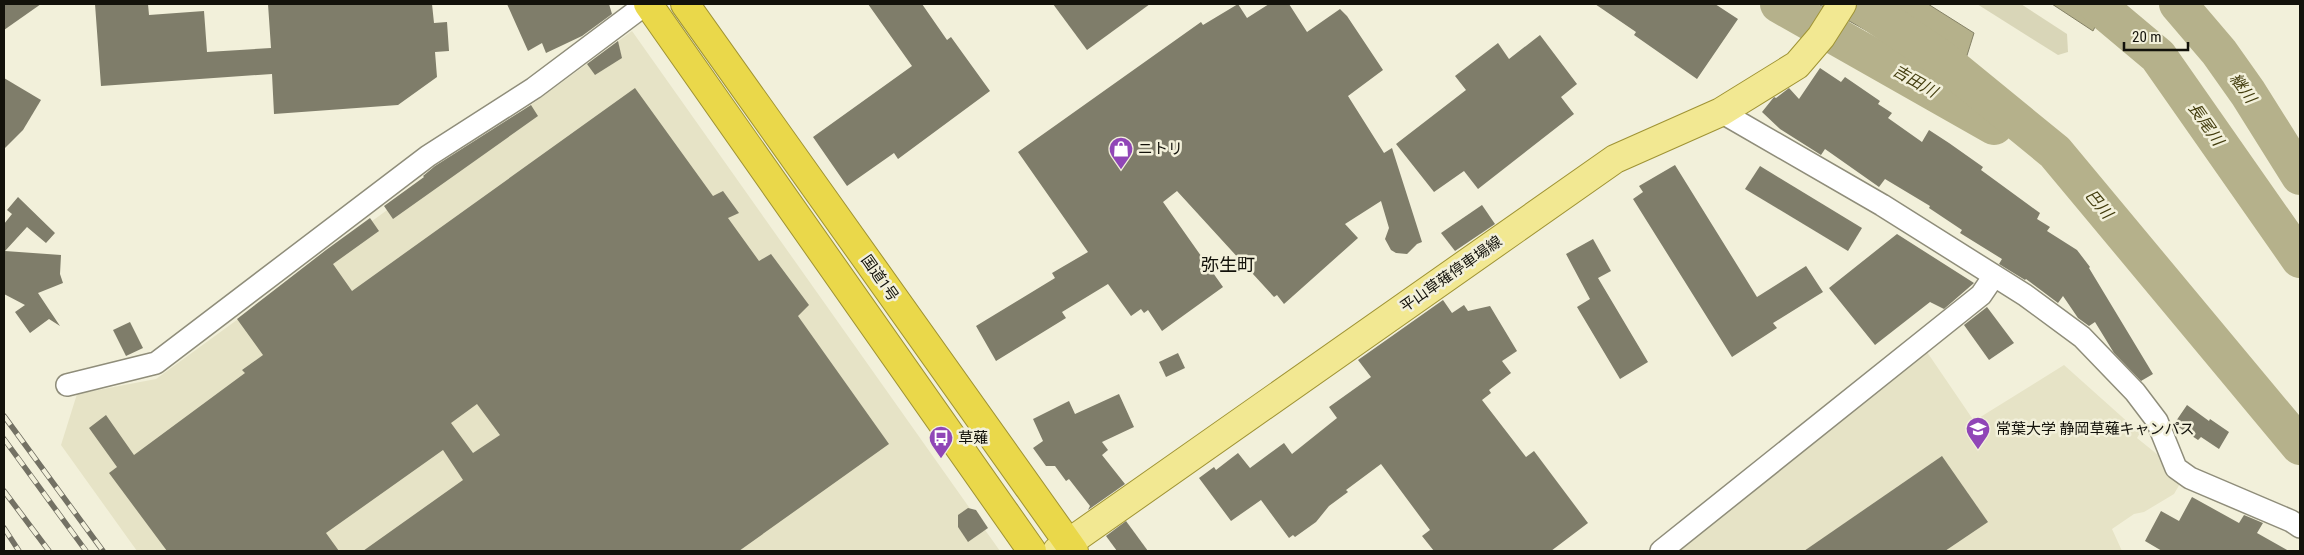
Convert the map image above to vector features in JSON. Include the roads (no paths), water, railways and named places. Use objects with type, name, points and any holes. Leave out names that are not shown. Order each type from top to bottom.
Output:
[{"type":"highway","points":[[647,4],[1032,551]]},
{"type":"highway","name":"国道1号","points":[[685,4],[1067,548]]},
{"type":"main road","name":"平山草薙停車場線","points":[[1067,548],[1615,159],[1721,112],[1797,65],[1821,37],[1842,4]]},
{"type":"street","points":[[67,385],[156,363],[428,156],[534,88],[647,4]]},
{"type":"street","points":[[1721,112],[1882,206],[2025,295],[2082,337],[2135,392],[2157,421],[2176,468],[2190,478],[2291,521],[2300,527]]},
{"type":"street","points":[[1661,551],[1981,295],[1994,276]]},
{"type":"waterway","name":"吉田川","points":[[1779,4],[1994,126]]},
{"type":"waterway","name":"巴川","points":[[1860,4],[1940,58],[2055,152],[2300,446]]},
{"type":"waterway","name":"長尾川","points":[[2096,4],[2158,56],[2300,259]]},
{"type":"waterway","name":"継川","points":[[2178,4],[2219,52],[2248,93],[2300,176]]},
{"type":"railway","points":[[4,416],[103,551]]},
{"type":"railway","points":[[4,439],[86,551]]},
{"type":"railway","points":[[4,491],[49,551]]},
{"type":"railway","points":[[4,528],[19,551]]},
{"type":"place","name":"ニトリ","points":[[1121,170]]},
{"type":"place","name":"常葉大学 静岡草薙キャンパス","points":[[1978,450]]},
{"type":"place","name":"草薙","points":[[941,459]]},
{"type":"district","name":"弥生町","points":[[1228,264]]}]
